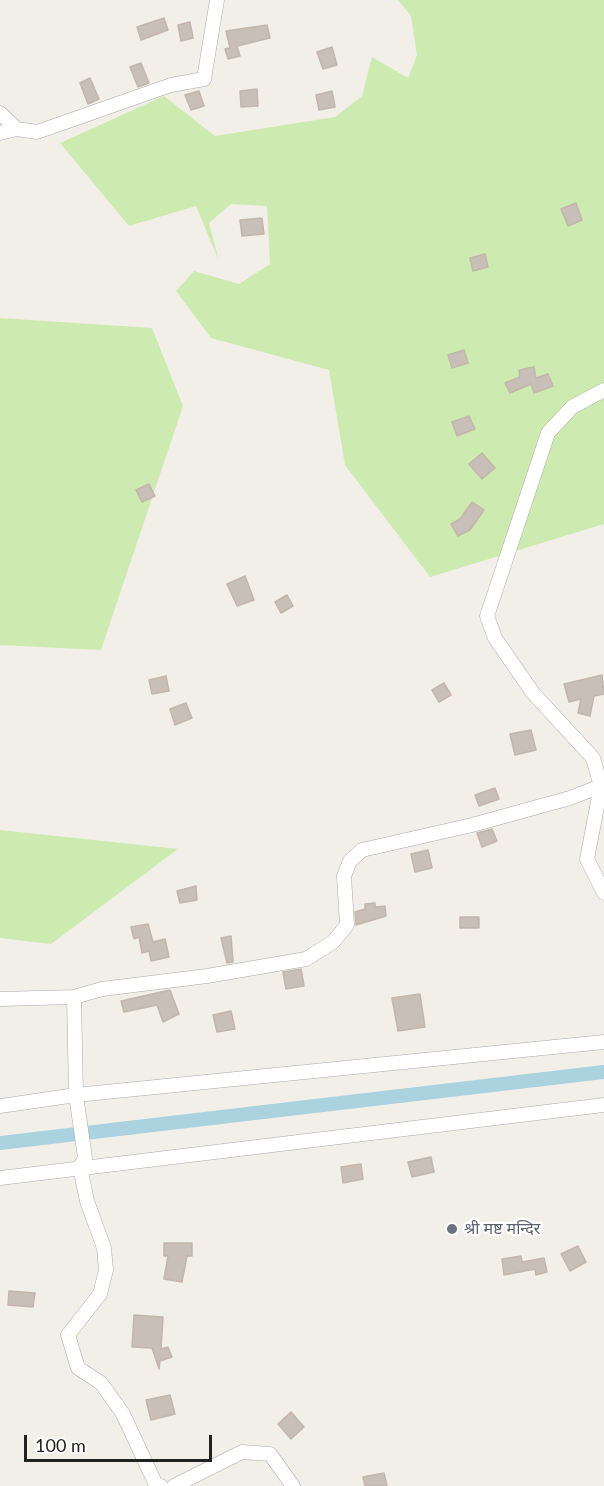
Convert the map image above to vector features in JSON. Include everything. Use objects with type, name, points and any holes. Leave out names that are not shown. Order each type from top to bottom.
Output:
[{"type":"street","points":[[0,133],[17,129],[37,132],[171,85],[204,79],[217,0]]},
{"type":"street","points":[[0,113],[17,129]]},
{"type":"street","points":[[604,390],[572,407],[548,433],[487,616],[495,638],[533,693],[593,758],[601,786],[587,859],[604,893]]},
{"type":"street","points":[[0,999],[74,997],[102,989],[207,976],[306,959],[333,942],[347,925],[344,876],[350,861],[362,850],[472,825],[570,798],[601,786]]},
{"type":"street","points":[[74,997],[78,1102],[87,1200],[104,1248],[106,1270],[100,1294],[68,1335],[78,1368],[101,1383],[123,1414],[156,1485],[161,1486]]},
{"type":"street","points":[[0,1106],[78,1102],[604,1042]]},
{"type":"street","points":[[0,1178],[83,1163],[604,1105]]},
{"type":"street","points":[[174,1486],[242,1452],[270,1454],[293,1486]]},
{"type":"green space","points":[[398,0],[604,0],[604,524],[430,577],[345,465],[329,370],[211,338],[176,291],[194,271],[239,284],[270,264],[267,206],[231,204],[209,223],[219,261],[196,206],[129,226],[60,143],[164,96],[215,136],[335,117],[362,96],[372,57],[408,78],[417,55],[411,16]]},
{"type":"green space","points":[[0,318],[152,328],[183,406],[101,650],[0,645]]},
{"type":"green space","points":[[0,830],[178,849],[51,944],[0,938]]},
{"type":"building","points":[[164,18],[168,30],[141,40],[137,27]]},
{"type":"building","points":[[190,22],[193,38],[181,41],[178,25]]},
{"type":"building","points":[[267,25],[270,38],[237,46],[240,56],[228,59],[225,49],[230,48],[226,31]]},
{"type":"building","points":[[332,47],[337,65],[323,69],[317,52]]},
{"type":"building","points":[[141,63],[149,83],[138,87],[130,67]]},
{"type":"building","points":[[90,78],[99,99],[88,104],[80,83]]},
{"type":"building","points":[[257,89],[258,106],[241,107],[240,91]]},
{"type":"building","points":[[199,91],[204,106],[191,110],[185,95]]},
{"type":"building","points":[[332,91],[335,107],[319,110],[316,95]]},
{"type":"building","points":[[576,203],[582,220],[568,226],[561,209]]},
{"type":"building","points":[[262,218],[264,234],[242,236],[240,220]]},
{"type":"building","points":[[485,254],[488,267],[473,271],[470,258]]},
{"type":"building","points":[[464,350],[468,363],[452,368],[448,355]]},
{"type":"building","points":[[534,367],[536,378],[548,374],[553,386],[534,393],[531,384],[510,393],[505,383],[520,377],[519,370]]},
{"type":"building","points":[[469,416],[475,429],[457,436],[452,422]]},
{"type":"building","points":[[482,453],[495,468],[482,479],[469,464]]},
{"type":"building","points":[[149,484],[155,496],[142,502],[136,490]]},
{"type":"building","points":[[472,502],[484,510],[470,530],[458,536],[451,524],[460,519]]},
{"type":"building","points":[[245,576],[254,600],[237,606],[227,584]]},
{"type":"building","points":[[287,595],[293,606],[281,613],[275,602]]},
{"type":"building","points":[[602,675],[604,694],[594,696],[590,716],[578,713],[581,699],[569,702],[564,684]]},
{"type":"building","points":[[166,676],[169,691],[152,694],[149,680]]},
{"type":"building","points":[[444,683],[451,695],[439,702],[432,690]]},
{"type":"building","points":[[186,703],[192,718],[175,725],[170,709]]},
{"type":"building","points":[[531,730],[536,750],[515,755],[510,734]]},
{"type":"building","points":[[495,788],[499,799],[479,806],[475,795]]},
{"type":"building","points":[[492,829],[497,841],[482,847],[477,833]]},
{"type":"building","points":[[428,850],[432,868],[415,872],[411,854]]},
{"type":"building","points":[[196,886],[197,900],[180,903],[177,891]]},
{"type":"building","points":[[375,903],[375,907],[385,906],[386,916],[356,925],[355,912],[365,909],[365,904]]},
{"type":"building","points":[[460,917],[479,917],[479,928],[460,928]]},
{"type":"building","points":[[148,924],[153,942],[165,939],[169,957],[151,961],[149,951],[142,953],[139,937],[134,939],[131,927]]},
{"type":"building","points":[[231,936],[233,962],[227,963],[221,938]]},
{"type":"building","points":[[301,969],[304,986],[286,989],[283,972]]},
{"type":"building","points":[[170,990],[179,1014],[163,1022],[157,1005],[124,1012],[121,1001]]},
{"type":"building","points":[[420,994],[425,1027],[398,1031],[392,998]]},
{"type":"building","points":[[231,1011],[235,1029],[217,1032],[213,1015]]},
{"type":"building","points":[[431,1157],[434,1172],[412,1177],[408,1162]]},
{"type":"building","points":[[361,1164],[363,1179],[343,1183],[341,1167]]},
{"type":"building","points":[[164,1243],[192,1243],[192,1256],[187,1256],[182,1282],[164,1279],[168,1256],[164,1256]]},
{"type":"building","points":[[578,1246],[586,1262],[570,1271],[561,1254]]},
{"type":"building","points":[[521,1256],[522,1262],[544,1258],[547,1272],[536,1275],[535,1269],[504,1275],[502,1259]]},
{"type":"building","points":[[9,1291],[35,1293],[33,1307],[8,1305]]},
{"type":"building","points":[[134,1315],[163,1317],[161,1349],[168,1347],[172,1357],[160,1361],[159,1369],[152,1348],[132,1347]]},
{"type":"building","points":[[170,1395],[175,1414],[151,1420],[146,1400]]},
{"type":"building","points":[[291,1412],[304,1427],[291,1439],[278,1424]]},
{"type":"building","points":[[384,1473],[387,1486],[365,1486],[363,1477]]},
{"type":"waterway","points":[[0,1143],[604,1072]]},
{"type":"place","name":"श्री मष्ट मन्दिर","points":[[452,1229]]}]
